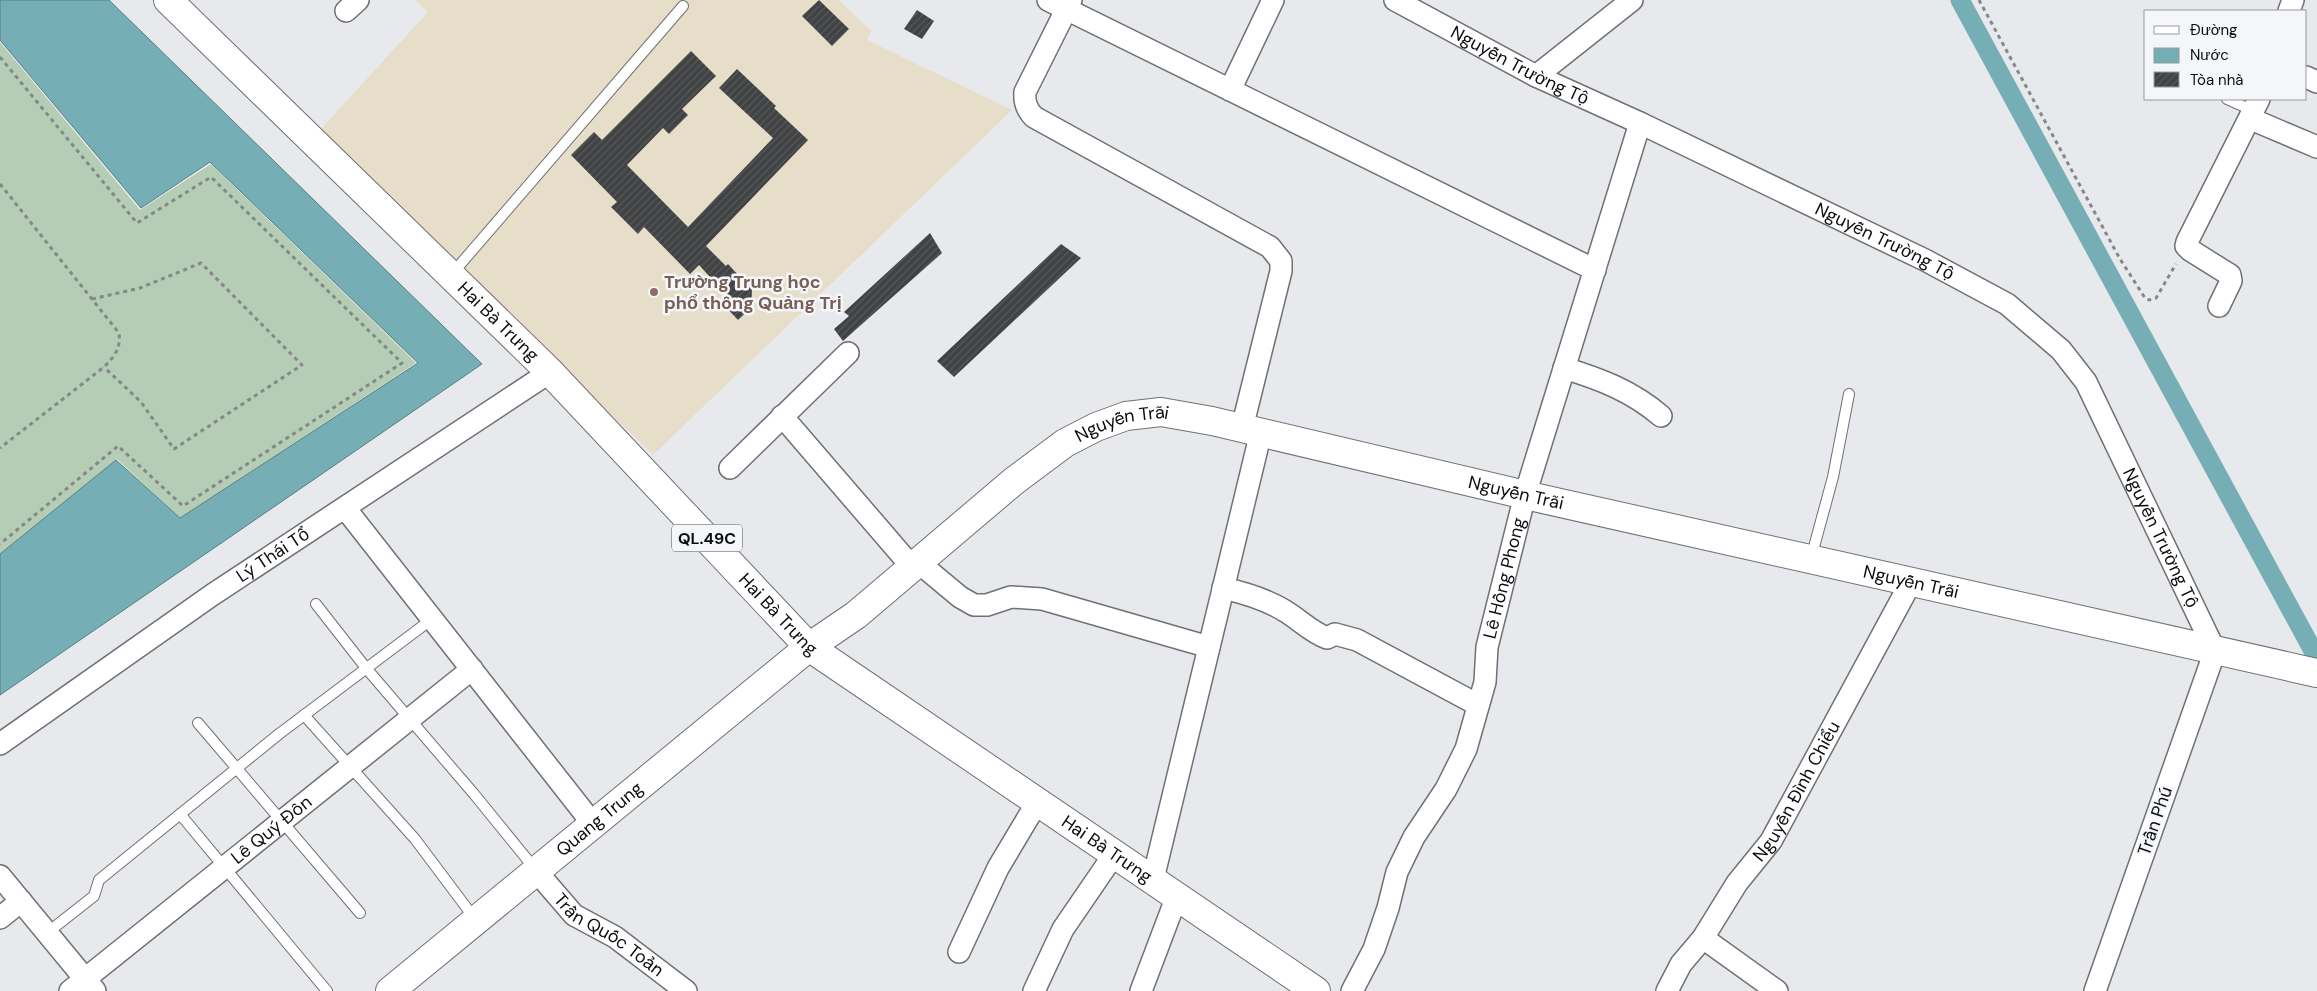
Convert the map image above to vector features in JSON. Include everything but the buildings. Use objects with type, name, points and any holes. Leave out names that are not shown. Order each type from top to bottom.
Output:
[{"type":"street","name":"Hai Bà Trưng","points":[[168,0],[550,372],[809,646],[1316,991]]},
{"type":"street","points":[[1048,0],[1069,5],[1230,90],[1595,270]]},
{"type":"street","points":[[1230,90],[1273,0]]},
{"type":"street","name":"Nguyễn Trường Tộ","points":[[1395,0],[1536,76],[1640,123],[1925,260],[2006,304],[2061,350],[2086,382],[2215,651]]},
{"type":"street","points":[[1536,76],[1632,0]]},
{"type":"street","points":[[1069,5],[1025,92],[1026,106],[1029,112],[1034,117],[1270,247],[1280,261],[1281,271],[1223,588],[1153,879]]},
{"type":"street","points":[[2219,306],[2231,281],[2230,275],[2186,246],[2254,110],[2317,147]]},
{"type":"street","name":"Lê Hồng Phong","points":[[1352,991],[1374,949],[1388,908],[1397,872],[1414,837],[1446,788],[1466,749],[1485,682],[1488,647],[1525,495],[1640,123]]},
{"type":"street","points":[[730,468],[848,353]]},
{"type":"street","points":[[1564,368],[1619,387],[1646,403],[1661,416]]},
{"type":"street","name":"Lý Thái Tổ","points":[[0,744],[212,595],[550,372]]},
{"type":"street","name":"Nguyễn Trãi","points":[[809,646],[856,614],[1014,480],[1065,443],[1096,427],[1126,416],[1161,412],[1251,430],[1810,560],[2317,673]]},
{"type":"street","points":[[782,416],[915,564],[974,605],[987,605],[1010,597],[1042,599],[1209,647]]},
{"type":"street","points":[[345,508],[593,824]]},
{"type":"street","name":"Nguyễn Đình Chiểu","points":[[1667,991],[1682,964],[1703,938],[1737,883],[1771,840],[1911,582]]},
{"type":"street","points":[[1223,588],[1255,596],[1283,609],[1317,634],[1327,638],[1335,634],[1357,640],[1478,705]]},
{"type":"street","name":"Quang Trung","points":[[390,991],[809,646]]},
{"type":"street","name":"Trần Phú","points":[[2096,991],[2215,651]]},
{"type":"street","name":"Lê Quý Đôn","points":[[84,987],[224,868],[472,669]]},
{"type":"street","points":[[959,952],[998,868],[1038,801]]},
{"type":"street","points":[[1034,991],[1063,929],[1115,853]]},
{"type":"street","name":"Trần Quốc Toản","points":[[536,871],[574,915],[615,937],[686,991]]},
{"type":"street","points":[[0,876],[47,933],[84,987]]},
{"type":"street","points":[[1142,991],[1177,896]]},
{"type":"street","points":[[0,918],[20,901]]},
{"type":"street","points":[[1703,938],[1777,991]]},
{"type":"lane","points":[[450,275],[683,6]]},
{"type":"lane","points":[[2229,100],[2254,110]]},
{"type":"lane","points":[[1810,560],[1833,477],[1849,394]]},
{"type":"lane","points":[[316,604],[366,668],[518,847],[536,871]]},
{"type":"lane","points":[[47,933],[94,896],[98,880],[236,768],[432,619]]},
{"type":"lane","points":[[304,715],[415,839],[476,920]]},
{"type":"lane","points":[[198,723],[283,820],[360,913]]},
{"type":"lane","points":[[180,814],[327,991]]},
{"type":"path","points":[[1979,0],[2120,258],[2145,298],[2149,300],[2156,298],[2186,246]]},
{"type":"path","points":[[0,57],[137,223],[211,177],[402,363],[183,506],[118,446],[0,544]]},
{"type":"path","points":[[0,184],[119,333],[121,344],[115,356],[104,366],[0,448]]},
{"type":"path","points":[[92,299],[140,288],[201,263],[302,365],[174,449],[141,402],[104,366]]},
{"type":"shaded area","name":"Trường Trung học phổ thông Quảng Trị","points":[[415,0],[839,0],[871,31],[867,40],[1012,110],[653,455],[320,130],[428,12]]},
{"type":"green space","points":[[0,42],[140,210],[211,164],[416,363],[180,518],[117,459],[0,554]]},
{"type":"water","points":[[0,0],[109,0],[482,364],[0,695],[0,554],[116,460],[180,518],[418,363],[210,162],[141,208],[0,40]]},
{"type":"waterway","points":[[1960,0],[2317,658]]},
{"type":"place","name":"Trường Trung học phổ thông Quảng Trị","points":[[654,292]]}]
